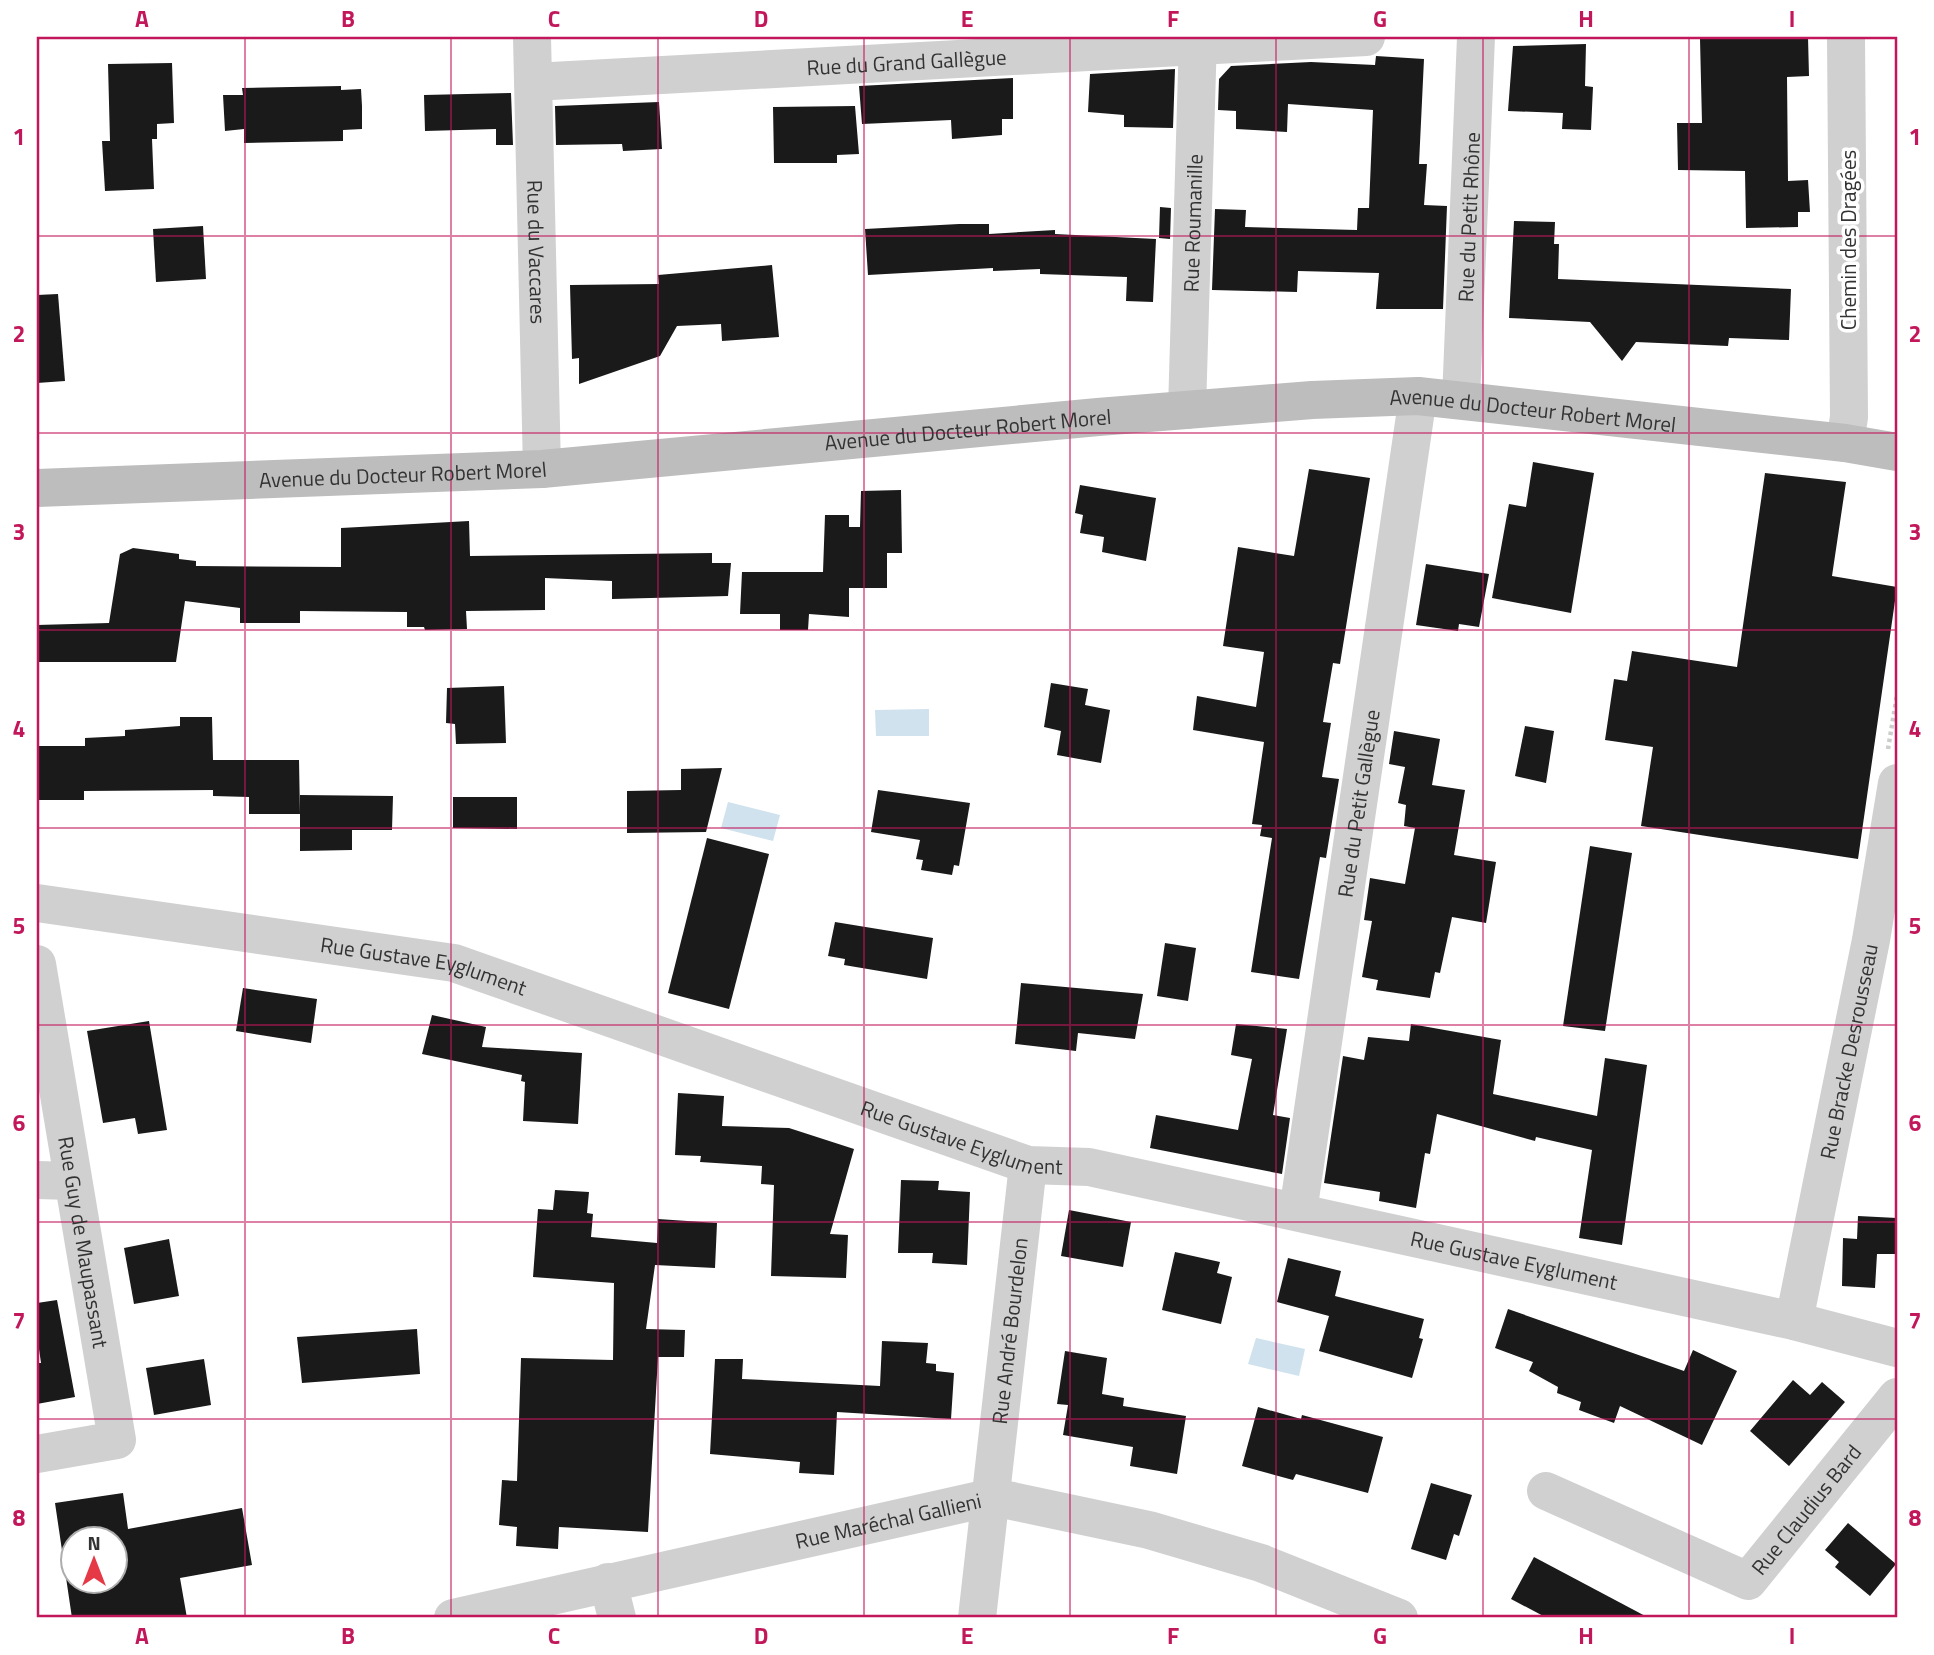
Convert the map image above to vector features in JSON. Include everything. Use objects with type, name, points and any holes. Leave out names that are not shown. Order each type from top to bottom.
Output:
[{"type":"street","name":"Rue du Vaccares","points":[[531,37],[542,469]]},
{"type":"street","name":"Rue du Grand Gallègue","points":[[533,82],[1197,41],[1366,37]]},
{"type":"street","name":"Rue du Petit Rhône","points":[[1461,399],[1476,37]]},
{"type":"street","name":"Chemin des Dragées","points":[[1845,443],[1849,417],[1846,37]]},
{"type":"street","name":"Rue Roumanille","points":[[1187,410],[1197,41]]},
{"type":"street","name":"Avenue du Docteur Robert Morel","points":[[37,488],[542,469],[1187,410],[1418,396],[1845,443],[1897,452]]},
{"type":"street","name":"Rue du Petit Gallègue","points":[[1298,1212],[1418,396]]},
{"type":"street","name":"Rue Bracke Desrousseau","points":[[1794,1321],[1871,940],[1897,783]]},
{"type":"street","name":"Rue Gustave Eyglument","points":[[37,904],[454,963],[1028,1165],[1089,1167],[1794,1321],[1897,1348]]},
{"type":"street","name":"Rue Guy de Maupassant","points":[[37,964],[55,1181],[117,1440],[37,1454]]},
{"type":"street","name":"Rue André Bourdelon","points":[[977,1618],[993,1497],[1028,1165]]},
{"type":"street","name":"Rue Claudius Bard","points":[[1546,1491],[1748,1581],[1897,1397]]},
{"type":"street","name":"Rue Maréchal Gallieni","points":[[453,1618],[993,1497],[1149,1530],[1249,1559],[1380,1615]]},
{"type":"street","points":[[608,1582],[617,1618]]},
{"type":"water","points":[[929,709],[929,736],[876,736],[875,710]]},
{"type":"water","points":[[728,802],[780,815],[773,841],[721,828]]},
{"type":"water","points":[[1256,1338],[1305,1349],[1299,1376],[1248,1364]]},
{"type":"building","points":[[1808,37],[1809,76],[1787,77],[1788,181],[1808,180],[1810,212],[1798,212],[1798,227],[1746,228],[1745,171],[1678,170],[1677,123],[1702,123],[1700,39]]},
{"type":"building","points":[[1586,44],[1585,86],[1593,87],[1591,130],[1562,129],[1563,113],[1508,111],[1513,46]]},
{"type":"building","points":[[1376,56],[1424,59],[1419,164],[1427,164],[1424,205],[1447,206],[1443,309],[1376,309],[1379,273],[1298,271],[1297,292],[1212,290],[1215,209],[1246,210],[1245,227],[1357,230],[1358,208],[1369,208],[1373,110],[1288,104],[1287,132],[1236,129],[1236,111],[1218,110],[1219,79],[1231,66],[1311,62],[1375,65]]},
{"type":"building","points":[[172,63],[174,123],[157,124],[157,139],[152,139],[154,189],[105,191],[102,141],[110,141],[108,64]]},
{"type":"building","points":[[1175,69],[1173,128],[1124,127],[1124,115],[1088,112],[1090,74]]},
{"type":"building","points":[[1013,78],[1013,119],[1002,119],[1002,135],[952,139],[951,120],[862,124],[859,86]]},
{"type":"building","points":[[341,86],[341,90],[361,89],[362,106],[362,129],[343,130],[343,141],[244,143],[244,129],[225,131],[223,95],[243,95],[242,88]]},
{"type":"building","points":[[511,93],[513,145],[496,145],[496,129],[425,131],[424,95]]},
{"type":"building","points":[[659,102],[662,149],[623,151],[622,144],[556,145],[555,106]]},
{"type":"building","points":[[855,106],[859,154],[837,155],[837,163],[774,163],[773,107]]},
{"type":"building","points":[[1160,207],[1171,208],[1170,239],[1159,238]]},
{"type":"building","points":[[1514,221],[1555,222],[1554,244],[1559,244],[1558,279],[1791,289],[1789,340],[1729,338],[1728,346],[1636,342],[1622,361],[1590,322],[1509,318]]},
{"type":"building","points":[[989,224],[989,234],[1055,230],[1055,234],[1156,239],[1153,302],[1126,301],[1127,277],[1040,274],[1040,269],[993,271],[993,268],[868,275],[865,229]]},
{"type":"building","points":[[203,226],[206,279],[156,282],[153,229]]},
{"type":"building","points":[[772,265],[779,337],[722,341],[721,324],[677,326],[660,356],[579,384],[579,358],[572,359],[570,285],[659,284],[658,275]]},
{"type":"building","points":[[58,294],[65,381],[37,383],[37,295]]},
{"type":"building","points":[[1533,462],[1594,473],[1571,613],[1492,598],[1509,504],[1526,507]]},
{"type":"building","points":[[1309,469],[1370,478],[1340,664],[1333,663],[1323,722],[1331,723],[1322,777],[1339,779],[1326,858],[1320,857],[1299,979],[1251,972],[1272,838],[1260,836],[1262,825],[1252,824],[1264,742],[1193,730],[1197,696],[1256,707],[1264,652],[1223,646],[1238,547],[1294,556]]},
{"type":"building","points":[[1765,473],[1846,482],[1832,576],[1897,587],[1858,859],[1641,826],[1653,747],[1605,740],[1614,679],[1627,681],[1632,651],[1737,667]]},
{"type":"building","points":[[1080,485],[1156,498],[1146,561],[1102,552],[1104,537],[1080,533],[1083,515],[1075,513]]},
{"type":"building","points":[[901,490],[902,553],[887,553],[887,588],[849,588],[849,617],[809,614],[808,630],[780,630],[780,614],[740,614],[742,572],[823,572],[825,515],[849,515],[849,527],[860,527],[861,491]]},
{"type":"building","points":[[469,521],[470,556],[712,553],[712,563],[731,563],[728,596],[612,599],[612,581],[545,578],[545,610],[466,611],[467,629],[425,630],[424,627],[407,627],[407,612],[300,611],[300,623],[240,623],[240,608],[185,601],[176,662],[37,662],[37,625],[109,623],[120,554],[133,548],[179,554],[179,559],[196,561],[196,566],[341,567],[341,528]]},
{"type":"building","points":[[1426,564],[1489,574],[1479,627],[1459,624],[1458,631],[1416,625]]},
{"type":"building","points":[[1051,683],[1088,689],[1085,705],[1110,710],[1101,763],[1057,755],[1061,731],[1044,727]]},
{"type":"building","points":[[504,686],[506,743],[456,744],[455,724],[446,723],[447,688]]},
{"type":"building","points":[[180,717],[212,717],[213,760],[299,760],[300,814],[249,814],[249,797],[213,796],[213,790],[84,791],[84,800],[37,800],[37,746],[85,746],[85,738],[125,736],[125,730],[180,726]]},
{"type":"building","points":[[1525,726],[1554,731],[1546,783],[1515,776]]},
{"type":"building","points":[[1394,731],[1440,739],[1432,785],[1465,790],[1454,855],[1496,862],[1486,923],[1452,917],[1440,973],[1435,972],[1430,998],[1376,990],[1378,980],[1362,977],[1372,921],[1364,920],[1370,878],[1405,884],[1415,828],[1404,826],[1406,805],[1398,803],[1405,767],[1389,764]]},
{"type":"building","points":[[722,768],[706,832],[627,833],[627,791],[681,790],[681,769]]},
{"type":"building","points":[[878,790],[970,803],[959,866],[954,865],[952,875],[921,870],[923,860],[916,859],[920,840],[871,832]]},
{"type":"building","points":[[300,795],[393,796],[392,830],[352,830],[352,850],[300,851]]},
{"type":"building","points":[[453,797],[517,797],[517,829],[453,828]]},
{"type":"building","points":[[707,838],[769,854],[729,1009],[668,993]]},
{"type":"building","points":[[1590,846],[1632,853],[1605,1031],[1563,1026]]},
{"type":"building","points":[[835,922],[933,938],[927,979],[844,965],[845,959],[828,956]]},
{"type":"building","points":[[1165,943],[1196,948],[1188,1001],[1157,996]]},
{"type":"building","points":[[1021,983],[1143,994],[1135,1039],[1078,1033],[1076,1051],[1015,1044]]},
{"type":"building","points":[[243,988],[317,999],[311,1043],[236,1031]]},
{"type":"building","points":[[432,1015],[486,1027],[482,1047],[582,1053],[578,1124],[523,1121],[525,1082],[521,1081],[522,1075],[422,1054]]},
{"type":"building","points":[[149,1021],[167,1130],[138,1134],[135,1118],[103,1123],[87,1031]]},
{"type":"building","points":[[1236,1024],[1287,1029],[1273,1115],[1290,1118],[1282,1174],[1150,1148],[1156,1115],[1238,1130],[1252,1059],[1231,1055]]},
{"type":"building","points":[[1411,1024],[1501,1040],[1493,1094],[1597,1116],[1605,1058],[1647,1065],[1622,1245],[1579,1238],[1592,1150],[1536,1137],[1535,1141],[1437,1114],[1430,1154],[1425,1153],[1416,1208],[1379,1201],[1380,1192],[1324,1183],[1343,1056],[1364,1060],[1368,1037],[1409,1041]]},
{"type":"building","points":[[678,1093],[724,1096],[722,1126],[789,1128],[854,1149],[830,1234],[848,1235],[846,1278],[771,1276],[774,1185],[761,1184],[762,1166],[700,1162],[701,1156],[675,1155]]},
{"type":"building","points":[[901,1180],[939,1181],[938,1190],[970,1192],[967,1265],[932,1263],[933,1253],[898,1253]]},
{"type":"building","points":[[555,1190],[589,1192],[587,1213],[593,1214],[591,1237],[657,1243],[658,1219],[717,1223],[715,1268],[655,1265],[646,1329],[685,1330],[684,1357],[658,1357],[648,1532],[559,1527],[558,1549],[516,1546],[517,1527],[499,1525],[502,1480],[517,1481],[521,1358],[613,1360],[614,1283],[533,1277],[538,1209],[553,1210]]},
{"type":"building","points":[[1069,1210],[1131,1222],[1123,1267],[1061,1256]]},
{"type":"building","points":[[1858,1216],[1897,1218],[1897,1254],[1877,1254],[1875,1288],[1842,1286],[1843,1238],[1857,1239]]},
{"type":"building","points":[[169,1239],[179,1296],[134,1304],[124,1248]]},
{"type":"building","points":[[1175,1252],[1220,1262],[1217,1273],[1232,1277],[1221,1324],[1162,1310]]},
{"type":"building","points":[[1288,1258],[1341,1271],[1335,1296],[1424,1319],[1419,1338],[1423,1339],[1412,1378],[1319,1351],[1329,1316],[1277,1302]]},
{"type":"building","points":[[57,1300],[75,1397],[37,1404],[37,1363],[41,1363],[37,1335],[37,1303]]},
{"type":"building","points":[[1508,1309],[1684,1371],[1693,1350],[1737,1371],[1702,1445],[1620,1406],[1614,1423],[1579,1410],[1581,1402],[1557,1393],[1558,1387],[1529,1371],[1533,1362],[1495,1348]]},
{"type":"building","points":[[417,1329],[420,1374],[302,1383],[297,1337]]},
{"type":"building","points":[[882,1341],[928,1343],[926,1363],[936,1364],[936,1371],[954,1373],[951,1419],[837,1412],[834,1475],[799,1473],[800,1462],[710,1454],[715,1359],[743,1359],[742,1379],[880,1386]]},
{"type":"building","points":[[1065,1351],[1107,1358],[1102,1394],[1124,1398],[1123,1406],[1186,1416],[1177,1474],[1130,1466],[1133,1447],[1063,1435],[1068,1405],[1057,1404]]},
{"type":"building","points":[[204,1359],[211,1405],[154,1415],[146,1368]]},
{"type":"building","points":[[1793,1380],[1810,1395],[1822,1382],[1845,1402],[1789,1466],[1750,1431]]},
{"type":"building","points":[[1258,1407],[1301,1419],[1302,1415],[1383,1437],[1368,1493],[1296,1474],[1293,1480],[1242,1466]]},
{"type":"building","points":[[1431,1483],[1472,1495],[1459,1536],[1454,1534],[1446,1560],[1411,1549]]},
{"type":"building","points":[[123,1493],[128,1526],[60,1526],[60,1537],[55,1503]]},
{"type":"building","points":[[242,1508],[252,1565],[180,1578],[187,1618],[72,1618],[69,1596],[130,1596],[130,1529]]},
{"type":"building","points":[[1848,1523],[1896,1564],[1870,1596],[1835,1567],[1839,1562],[1825,1550]]},
{"type":"building","points":[[1534,1557],[1649,1618],[1547,1618],[1511,1599]]}]
